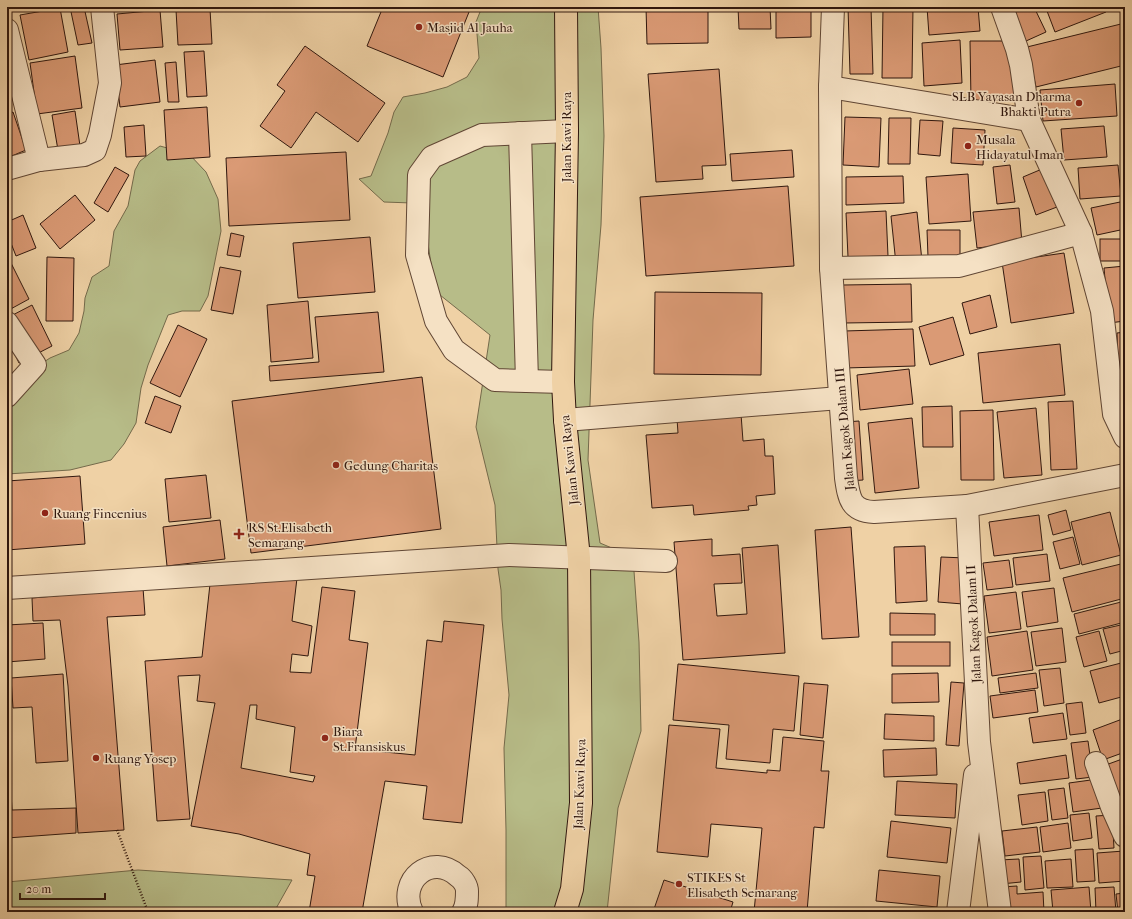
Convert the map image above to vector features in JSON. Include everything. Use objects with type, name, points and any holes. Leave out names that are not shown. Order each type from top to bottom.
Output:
[{"type":"main road","name":"Jalan Kawi Raya","points":[[565,912],[572,889],[581,803],[579,558],[565,420],[563,382],[567,131],[566,7]]},
{"type":"street","points":[[7,169],[39,160],[84,155],[95,150],[100,135],[110,83],[102,7]]},
{"type":"street","name":"Jalan Kagok Dalam III","points":[[833,7],[830,87],[831,268],[848,491],[852,501],[863,512],[889,512],[967,506],[1125,475]]},
{"type":"street","points":[[1002,7],[1015,41],[1020,60],[1029,120],[1081,233],[1102,311],[1114,414],[1125,437]]},
{"type":"street","points":[[7,30],[39,160]]},
{"type":"street","points":[[830,87],[1029,120]]},
{"type":"street","points":[[563,382],[495,380],[454,350],[436,322],[417,255],[419,175],[432,157],[482,135],[567,131]]},
{"type":"street","points":[[520,133],[526,381]]},
{"type":"street","points":[[831,268],[959,266],[1081,233]]},
{"type":"street","points":[[7,323],[35,365],[7,396]]},
{"type":"street","points":[[565,420],[840,398]]},
{"type":"street","name":"Jalan Kagok Dalam II","points":[[967,506],[978,742],[1000,912]]},
{"type":"street","points":[[7,588],[509,555],[666,561]]},
{"type":"street","name":"Jalan Kagok Dalam II","points":[[958,912],[978,742]]},
{"type":"street","points":[[1096,763],[1112,807],[1125,836]]},
{"type":"street","points":[[412,912],[409,905],[409,887],[415,877],[432,867],[443,867],[453,871],[461,878],[467,888],[468,911]]},
{"type":"path","points":[[117,830],[148,912]]},
{"type":"green space","points":[[482,7],[598,7],[604,136],[601,225],[593,320],[588,460],[600,543],[633,557],[639,642],[641,731],[618,808],[607,912],[506,912],[504,748],[509,695],[498,569],[495,505],[476,427],[490,335],[435,291],[425,223],[412,203],[384,202],[359,179],[371,176],[388,133],[394,112],[403,97],[447,87],[467,77],[479,58],[476,22]]},
{"type":"green space","points":[[160,146],[189,154],[206,172],[218,199],[221,231],[208,296],[200,311],[182,311],[168,315],[148,365],[141,388],[136,423],[124,444],[111,460],[70,470],[7,474],[7,397],[30,371],[50,358],[69,350],[79,333],[84,311],[85,298],[92,277],[109,266],[114,231],[128,206],[135,170],[140,161]]},
{"type":"green space","points":[[138,870],[292,880],[274,912],[7,912],[7,882]]},
{"type":"building","points":[[70,7],[84,7],[92,43],[78,45]]},
{"type":"building","name":"Masjid Al Jauha","points":[[383,7],[471,7],[443,77],[367,46]]},
{"type":"building","points":[[646,7],[708,7],[708,43],[647,44]]},
{"type":"building","points":[[738,7],[770,7],[771,29],[739,29]]},
{"type":"building","points":[[776,7],[811,7],[811,37],[776,38]]},
{"type":"building","points":[[848,7],[871,7],[873,74],[850,74]]},
{"type":"building","points":[[883,7],[913,7],[912,78],[882,78]]},
{"type":"building","points":[[927,7],[978,7],[980,31],[929,35]]},
{"type":"building","points":[[1010,7],[1034,7],[1046,32],[1026,41]]},
{"type":"building","points":[[1056,7],[1105,7],[1106,12],[1055,32],[1047,11]]},
{"type":"building","points":[[60,8],[68,52],[29,60],[20,15]]},
{"type":"building","points":[[210,9],[212,44],[178,45],[176,10]]},
{"type":"building","points":[[160,10],[163,47],[120,50],[117,14]]},
{"type":"building","points":[[1125,23],[1125,65],[1036,87],[1027,47]]},
{"type":"building","points":[[960,40],[962,83],[924,86],[922,43]]},
{"type":"building","points":[[970,41],[1013,41],[1014,100],[971,101]]},
{"type":"building","points":[[305,46],[385,103],[358,142],[316,112],[291,148],[260,126],[285,91],[277,85]]},
{"type":"building","points":[[204,51],[207,96],[187,97],[184,52]]},
{"type":"building","points":[[75,56],[82,108],[37,114],[30,63]]},
{"type":"building","points":[[155,60],[160,102],[120,107],[115,65]]},
{"type":"building","points":[[176,62],[179,102],[168,102],[165,63]]},
{"type":"building","points":[[719,69],[726,165],[702,166],[703,179],[656,182],[648,74]]},
{"type":"building","name":"SLB Yayasan Dharma Bhakti Putra","points":[[1115,84],[1117,116],[1043,121],[1040,90]]},
{"type":"building","points":[[207,107],[210,157],[167,160],[164,110]]},
{"type":"building","points":[[75,111],[81,153],[59,156],[52,115]]},
{"type":"building","points":[[13,112],[26,150],[7,158],[7,115]]},
{"type":"building","points":[[845,117],[881,118],[879,167],[843,165]]},
{"type":"building","points":[[889,118],[911,118],[910,164],[888,164]]},
{"type":"building","points":[[920,120],[943,121],[940,156],[918,154]]},
{"type":"building","points":[[144,125],[146,156],[126,157],[124,127]]},
{"type":"building","points":[[1104,126],[1107,157],[1064,160],[1061,129]]},
{"type":"building","name":"Musala Hidayatul Iman","points":[[953,128],[985,130],[983,165],[951,163]]},
{"type":"building","points":[[792,150],[794,177],[732,181],[730,154]]},
{"type":"building","points":[[346,152],[350,220],[229,226],[226,158]]},
{"type":"building","points":[[1010,165],[1015,202],[997,204],[993,167]]},
{"type":"building","points":[[1118,165],[1121,196],[1080,199],[1078,168]]},
{"type":"building","points":[[115,167],[129,175],[108,212],[94,203]]},
{"type":"building","points":[[1042,169],[1057,207],[1036,215],[1023,177]]},
{"type":"building","points":[[968,174],[971,221],[929,224],[926,177]]},
{"type":"building","points":[[903,176],[904,203],[846,205],[846,177]]},
{"type":"building","points":[[788,186],[794,266],[646,276],[640,197]]},
{"type":"building","points":[[75,195],[95,220],[60,249],[40,224]]},
{"type":"building","points":[[1125,201],[1125,229],[1097,235],[1091,208]]},
{"type":"building","points":[[1019,208],[1022,243],[977,248],[973,212]]},
{"type":"building","points":[[886,211],[888,256],[848,257],[846,213]]},
{"type":"building","points":[[917,212],[922,261],[896,264],[891,216]]},
{"type":"building","points":[[23,215],[36,248],[16,256],[7,233],[7,222]]},
{"type":"building","points":[[927,230],[960,230],[960,256],[928,257]]},
{"type":"building","points":[[231,233],[244,236],[240,257],[227,255]]},
{"type":"building","points":[[370,237],[375,292],[298,298],[293,243]]},
{"type":"building","points":[[1100,239],[1125,239],[1125,261],[1100,261]]},
{"type":"building","points":[[1064,253],[1074,313],[1011,323],[1002,262]]},
{"type":"building","points":[[47,257],[74,258],[73,321],[46,321]]},
{"type":"building","points":[[10,261],[29,299],[7,311],[7,263]]},
{"type":"building","points":[[1125,266],[1125,321],[1109,323],[1104,268]]},
{"type":"building","points":[[220,267],[241,271],[233,314],[211,310]]},
{"type":"building","points":[[911,284],[912,322],[844,323],[843,285]]},
{"type":"building","points":[[655,292],[762,293],[761,375],[654,374]]},
{"type":"building","points":[[990,295],[997,327],[970,334],[962,303]]},
{"type":"building","points":[[308,301],[313,358],[271,362],[267,305]]},
{"type":"building","points":[[32,305],[52,346],[19,363],[7,338],[7,318]]},
{"type":"building","points":[[378,312],[384,372],[270,381],[269,366],[319,362],[315,317]]},
{"type":"building","points":[[953,317],[964,355],[930,365],[919,327]]},
{"type":"building","points":[[178,325],[207,339],[180,397],[150,383]]},
{"type":"building","points":[[913,329],[915,366],[845,368],[844,331]]},
{"type":"building","points":[[1125,332],[1125,364],[1118,365],[1117,333]]},
{"type":"building","points":[[1060,344],[1065,395],[983,403],[978,353]]},
{"type":"building","points":[[909,369],[913,404],[860,410],[857,375]]},
{"type":"building","name":"Gedung Charitas","points":[[422,377],[441,529],[251,553],[232,401]]},
{"type":"building","points":[[155,396],[181,406],[171,433],[145,423]]},
{"type":"building","points":[[1073,401],[1077,469],[1051,470],[1048,402]]},
{"type":"building","points":[[952,406],[953,447],[923,447],[922,407]]},
{"type":"building","points":[[1036,408],[1042,475],[1004,478],[997,412]]},
{"type":"building","points":[[993,410],[994,480],[961,480],[960,411]]},
{"type":"building","points":[[741,414],[743,441],[764,439],[765,456],[773,456],[775,494],[756,496],[757,505],[748,506],[749,510],[694,515],[693,505],[652,508],[646,435],[678,433],[677,419]]},
{"type":"building","points":[[912,418],[919,488],[875,493],[868,423]]},
{"type":"building","points":[[859,421],[863,480],[849,481],[845,422]]},
{"type":"building","points":[[206,475],[211,518],[169,522],[165,479]]},
{"type":"building","name":"Ruang Fincenius","points":[[80,476],[85,544],[7,550],[7,481]]},
{"type":"building","points":[[1066,510],[1071,530],[1053,535],[1048,515]]},
{"type":"building","points":[[1110,512],[1121,555],[1082,565],[1071,522]]},
{"type":"building","points":[[1039,515],[1043,550],[994,556],[989,522]]},
{"type":"building","points":[[220,520],[225,559],[167,566],[163,527]]},
{"type":"building","points":[[851,527],[859,637],[822,639],[815,530]]},
{"type":"building","points":[[1073,537],[1080,564],[1060,569],[1053,542]]},
{"type":"building","points":[[712,539],[712,556],[740,554],[742,583],[714,584],[717,616],[747,614],[742,548],[778,545],[785,653],[683,660],[674,542]]},
{"type":"building","points":[[925,546],[927,601],[896,603],[894,547]]},
{"type":"building","points":[[1047,554],[1050,581],[1016,585],[1013,558]]},
{"type":"building","points":[[941,557],[966,558],[963,604],[938,602]]},
{"type":"building","points":[[1009,560],[1013,587],[987,590],[983,563]]},
{"type":"building","points":[[1125,563],[1125,598],[1072,612],[1063,578]]},
{"type":"building","name":"Biara St.Fransiskus","points":[[211,575],[297,578],[292,621],[312,626],[308,656],[292,654],[290,672],[311,673],[322,587],[355,591],[349,640],[368,643],[355,749],[415,755],[427,640],[442,642],[444,621],[484,625],[462,823],[423,819],[427,786],[385,781],[362,912],[309,912],[315,876],[307,875],[310,854],[239,834],[191,826],[215,703],[197,701],[200,675],[178,676],[190,819],[157,821],[145,661],[202,657]],"holes":[[[250,705],[257,705],[256,719],[295,727],[290,772],[315,776],[313,782],[241,768]]]},
{"type":"building","name":"Ruang Yosep","points":[[143,588],[145,615],[107,617],[124,830],[78,833],[68,686],[60,620],[33,621],[32,598]]},
{"type":"building","points":[[1054,588],[1058,622],[1027,627],[1022,592]]},
{"type":"building","points":[[1016,592],[1021,629],[989,633],[984,596]]},
{"type":"building","points":[[1125,601],[1125,622],[1079,634],[1074,614]]},
{"type":"building","points":[[890,613],[935,614],[935,635],[890,635]]},
{"type":"building","points":[[43,623],[45,659],[7,662],[7,625]]},
{"type":"building","points":[[1125,624],[1125,650],[1110,654],[1103,629]]},
{"type":"building","points":[[1062,628],[1066,662],[1036,666],[1031,632]]},
{"type":"building","points":[[1027,631],[1033,670],[992,676],[987,637]]},
{"type":"building","points":[[1099,631],[1107,661],[1084,667],[1076,637]]},
{"type":"building","points":[[892,642],[950,642],[950,666],[892,666]]},
{"type":"building","points":[[1125,662],[1125,696],[1099,703],[1090,671]]},
{"type":"building","points":[[678,664],[799,676],[794,731],[773,729],[770,763],[726,759],[729,725],[673,720]]},
{"type":"building","points":[[1060,668],[1064,703],[1044,706],[1039,670]]},
{"type":"building","points":[[938,673],[939,702],[892,703],[892,674]]},
{"type":"building","points":[[1036,673],[1038,688],[1000,693],[998,678]]},
{"type":"building","points":[[63,674],[68,761],[36,763],[32,707],[13,708],[11,678]]},
{"type":"building","points":[[951,682],[964,683],[959,746],[946,745]]},
{"type":"building","points":[[804,683],[828,685],[823,738],[800,735]]},
{"type":"building","points":[[1035,690],[1038,712],[993,718],[990,696]]},
{"type":"building","points":[[1082,702],[1086,733],[1070,735],[1066,704]]},
{"type":"building","points":[[1063,713],[1067,739],[1033,743],[1029,718]]},
{"type":"building","points":[[885,714],[934,716],[934,741],[884,739]]},
{"type":"building","points":[[1125,718],[1125,752],[1103,760],[1093,730]]},
{"type":"building","points":[[7,724],[12,810],[76,808],[76,833],[7,838]]},
{"type":"building","points":[[669,725],[720,729],[716,768],[767,773],[767,770],[780,771],[783,737],[824,741],[821,771],[829,771],[824,828],[814,827],[807,912],[754,912],[762,828],[711,824],[708,857],[657,852]]},
{"type":"building","points":[[1088,741],[1093,777],[1076,779],[1071,743]]},
{"type":"building","points":[[936,748],[937,775],[884,777],[883,750]]},
{"type":"building","points":[[1066,755],[1069,778],[1020,784],[1017,763]]},
{"type":"building","points":[[1125,758],[1125,830],[1103,766]]},
{"type":"building","points":[[1098,779],[1102,808],[1073,812],[1069,783]]},
{"type":"building","points":[[897,781],[957,784],[955,818],[895,815]]},
{"type":"building","points":[[1064,788],[1068,818],[1052,820],[1048,790]]},
{"type":"building","points":[[1045,792],[1048,821],[1022,825],[1018,795]]},
{"type":"building","points":[[1089,813],[1092,838],[1073,841],[1070,815]]},
{"type":"building","points":[[1112,815],[1114,848],[1099,849],[1096,816]]},
{"type":"building","points":[[891,821],[951,828],[947,863],[887,857]]},
{"type":"building","points":[[1068,823],[1071,848],[1043,852],[1040,827]]},
{"type":"building","points":[[1037,827],[1040,852],[1005,856],[1002,831]]},
{"type":"building","points":[[1093,849],[1095,881],[1077,882],[1075,850]]},
{"type":"building","points":[[1124,851],[1125,881],[1099,883],[1097,853]]},
{"type":"building","points":[[1041,856],[1044,888],[1025,890],[1023,857]]},
{"type":"building","points":[[1019,859],[1021,882],[1001,884],[999,860]]},
{"type":"building","points":[[1071,859],[1073,887],[1047,888],[1045,861]]},
{"type":"building","points":[[879,870],[940,876],[937,907],[876,901]]},
{"type":"building","name":"STIKES St Elisabeth Semarang","points":[[664,880],[733,902],[730,912],[653,912]]},
{"type":"building","points":[[1017,886],[1017,894],[1043,892],[1044,912],[1003,912],[1001,887]]},
{"type":"building","points":[[1089,887],[1091,912],[1053,912],[1051,890]]},
{"type":"building","points":[[1114,887],[1116,912],[1096,912],[1095,888]]},
{"type":"building","points":[[1125,893],[1125,912],[1118,912],[1116,894]]},
{"type":"place","name":"Masjid Al Jauha","points":[[419,27]]},
{"type":"place","name":"SLB Yayasan Dharma Bhakti Putra","points":[[1079,103]]},
{"type":"place","name":"Musala Hidayatul Iman","points":[[968,146]]},
{"type":"place","name":"Gedung Charitas","points":[[336,465]]},
{"type":"place","name":"Ruang Fincenius","points":[[45,513]]},
{"type":"place","name":"RS St.Elisabeth Semarang","points":[[239,534]]},
{"type":"place","name":"Biara St.Fransiskus","points":[[325,738]]},
{"type":"place","name":"Ruang Yosep","points":[[96,758]]},
{"type":"place","name":"STIKES St Elisabeth Semarang","points":[[679,884]]}]
